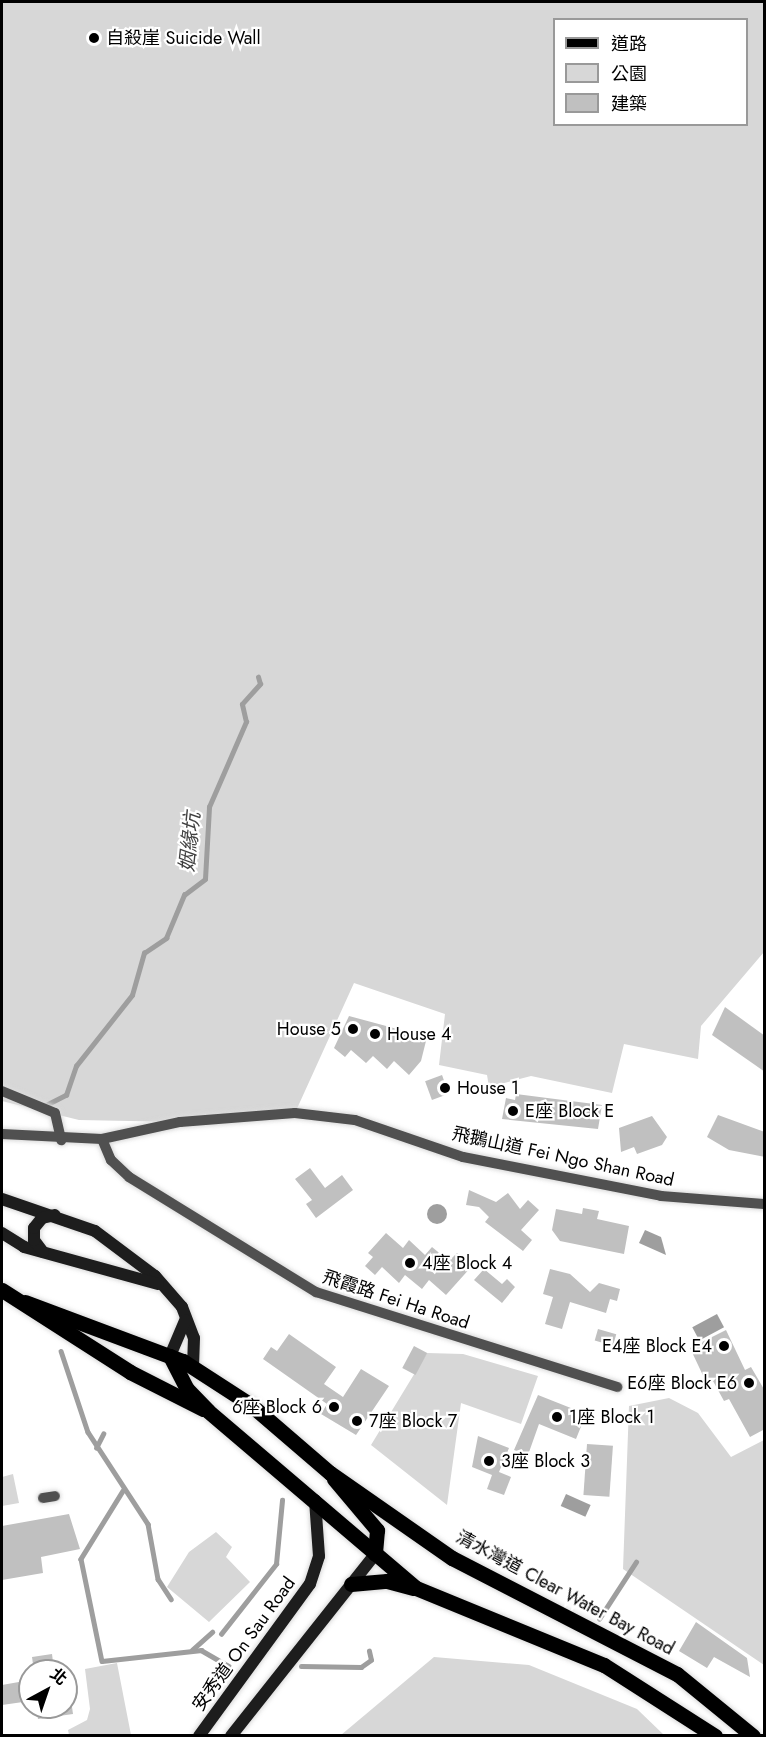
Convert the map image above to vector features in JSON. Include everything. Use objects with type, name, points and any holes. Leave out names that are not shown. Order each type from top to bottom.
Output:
[{"type":"main road","points":[[2,1199],[56,1215],[95,1231],[168,1288],[194,1338],[193,1368]]},
{"type":"main road","points":[[43,1252],[34,1240],[34,1228],[42,1218],[56,1215]]},
{"type":"main road","points":[[2,1233],[43,1252],[168,1288]]},
{"type":"main road","points":[[2,1290],[25,1302],[130,1372],[208,1412]]},
{"type":"main road","name":"清水灣道 Clear Water Bay Road","points":[[25,1302],[170,1356],[193,1368],[251,1405],[330,1473],[452,1558],[677,1674],[753,1736]]},
{"type":"main road","points":[[185,1320],[170,1356],[187,1389],[208,1412],[315,1500],[416,1588]]},
{"type":"main road","points":[[231,1736],[375,1554],[377,1530],[355,1510],[330,1473]]},
{"type":"main road","name":"安秀道 On Sau Road","points":[[199,1736],[315,1572],[315,1500]]},
{"type":"main road","points":[[351,1584],[387,1581],[416,1588],[604,1665],[715,1736]]},
{"type":"street","points":[[2,1091],[55,1113],[61,1140]]},
{"type":"street","name":"飛鵝山道 Fei Ngo Shan Road","points":[[2,1134],[61,1140],[102,1139],[180,1122],[295,1113],[355,1120],[463,1157],[649,1194],[765,1204]]},
{"type":"street","name":"飛霞路 Fei Ha Road","points":[[102,1139],[111,1160],[129,1177],[316,1292],[618,1387]]},
{"type":"street","points":[[43,1498],[55,1496]]},
{"type":"green space","points":[[2,2],[764,2],[764,952],[701,1026],[698,1059],[624,1044],[612,1093],[531,1076],[489,1087],[487,1075],[439,1065],[445,1014],[354,983],[295,1113],[180,1122],[79,1120],[2,1101]]},
{"type":"green space","points":[[427,1353],[463,1354],[538,1376],[521,1424],[461,1403],[447,1505],[371,1445]]},
{"type":"green space","points":[[669,1398],[698,1413],[731,1457],[764,1440],[764,1665],[623,1569],[629,1406]]},
{"type":"green space","points":[[13,1474],[19,1503],[2,1506],[2,1477]]},
{"type":"green space","points":[[216,1532],[232,1547],[226,1557],[250,1582],[209,1622],[167,1587],[189,1552]]},
{"type":"green space","points":[[434,1657],[529,1665],[637,1709],[664,1735],[341,1735]]},
{"type":"green space","points":[[117,1663],[131,1735],[69,1735],[68,1730],[87,1720],[90,1709],[85,1669]]},
{"type":"shaded area","points":[[437,1204],[444,1207],[447,1214],[444,1221],[437,1224],[430,1221],[427,1214],[430,1207]]},
{"type":"shaded area","points":[[645,1230],[661,1237],[666,1255],[639,1243]]},
{"type":"shaded area","points":[[717,1314],[724,1327],[699,1340],[692,1327]]},
{"type":"shaded area","points":[[566,1494],[591,1505],[585,1517],[561,1506]]},
{"type":"building","points":[[725,1007],[765,1036],[765,1072],[712,1035]]},
{"type":"building","points":[[349,1016],[427,1037],[421,1061],[409,1075],[394,1061],[387,1069],[373,1056],[366,1063],[351,1050],[345,1057],[334,1048]]},
{"type":"building","name":"House 1","points":[[442,1075],[449,1094],[432,1100],[425,1081]]},
{"type":"building","points":[[516,1094],[602,1105],[598,1129],[502,1119],[506,1098],[515,1100]]},
{"type":"building","points":[[718,1115],[765,1132],[765,1157],[729,1150],[707,1137]]},
{"type":"building","points":[[652,1116],[667,1137],[662,1145],[637,1154],[634,1147],[621,1152],[619,1128]]},
{"type":"building","points":[[310,1168],[325,1188],[342,1175],[353,1190],[316,1218],[306,1204],[312,1200],[295,1179]]},
{"type":"building","points":[[469,1190],[496,1202],[508,1193],[520,1209],[528,1200],[539,1210],[521,1230],[532,1240],[523,1251],[485,1222],[489,1217],[479,1207],[466,1205]]},
{"type":"building","points":[[583,1208],[599,1211],[597,1219],[629,1226],[624,1254],[560,1241],[552,1230],[556,1209],[582,1214]]},
{"type":"building","points":[[386,1233],[403,1248],[409,1240],[425,1255],[432,1247],[449,1261],[457,1253],[472,1266],[446,1295],[429,1280],[422,1289],[405,1275],[399,1283],[382,1267],[375,1275],[365,1266],[373,1257],[368,1253]]},
{"type":"building","points":[[484,1269],[502,1284],[507,1279],[515,1287],[502,1303],[474,1280]]},
{"type":"building","points":[[550,1269],[570,1274],[590,1292],[599,1283],[620,1289],[617,1301],[610,1299],[606,1313],[570,1302],[562,1329],[545,1324],[553,1297],[543,1294]]},
{"type":"building","points":[[598,1329],[616,1334],[613,1346],[595,1341]]},
{"type":"building","points":[[726,1330],[745,1370],[751,1367],[765,1391],[765,1429],[750,1437],[729,1399],[724,1401],[713,1381],[707,1384],[690,1348]]},
{"type":"building","points":[[289,1334],[336,1367],[324,1384],[343,1397],[361,1369],[389,1386],[356,1435],[321,1414],[327,1404],[263,1359],[271,1347],[277,1351]]},
{"type":"building","points":[[414,1346],[427,1353],[416,1375],[402,1368]]},
{"type":"building","name":"1座 Block 1","points":[[538,1395],[586,1414],[576,1439],[539,1424],[528,1455],[514,1450]]},
{"type":"building","name":"3座 Block 3","points":[[478,1436],[509,1448],[499,1472],[511,1477],[504,1495],[487,1489],[492,1475],[472,1467]]},
{"type":"building","points":[[587,1444],[613,1446],[609,1497],[583,1495]]},
{"type":"building","points":[[69,1514],[80,1549],[41,1557],[43,1573],[2,1580],[2,1526]]},
{"type":"building","points":[[696,1622],[747,1658],[750,1677],[714,1657],[707,1668],[679,1651]]},
{"type":"building","points":[[52,1654],[53,1659],[32,1659],[32,1657]]},
{"type":"building","points":[[18,1682],[18,1703],[2,1705],[2,1685]]},
{"type":"waterway","name":"姻緣坑","points":[[42,1107],[66,1095],[76,1066],[132,995],[144,953],[166,938],[184,895],[205,879],[209,807],[246,722],[242,704],[260,684],[258,677]]},
{"type":"waterway","points":[[61,1351],[88,1432],[148,1524],[158,1579],[171,1599]]},
{"type":"waterway","points":[[96,1448],[103,1434]]},
{"type":"waterway","points":[[123,1491],[81,1559],[102,1661],[201,1650],[229,1666]]},
{"type":"waterway","points":[[221,1634],[276,1564],[282,1500]]},
{"type":"waterway","points":[[599,1619],[636,1562]]},
{"type":"waterway","points":[[192,1650],[212,1632]]},
{"type":"waterway","points":[[301,1666],[361,1667],[371,1660],[369,1651]]},
{"type":"waterway","points":[[219,1661],[222,1681]]},
{"type":"place","name":"自殺崖 Suicide Wall","points":[[94,38]]},
{"type":"place","name":"House 5","points":[[353,1029]]},
{"type":"place","name":"House 4","points":[[375,1034]]},
{"type":"place","name":"House 1","points":[[445,1088]]},
{"type":"place","name":"E座 Block E","points":[[513,1111]]},
{"type":"place","name":"4座 Block 4","points":[[410,1263]]},
{"type":"place","name":"E4座 Block E4","points":[[724,1346]]},
{"type":"place","name":"E6座 Block E6","points":[[749,1383]]},
{"type":"place","name":"6座 Block 6","points":[[334,1407]]},
{"type":"place","name":"1座 Block 1","points":[[557,1417]]},
{"type":"place","name":"7座 Block 7","points":[[357,1421]]},
{"type":"place","name":"3座 Block 3","points":[[489,1461]]}]
